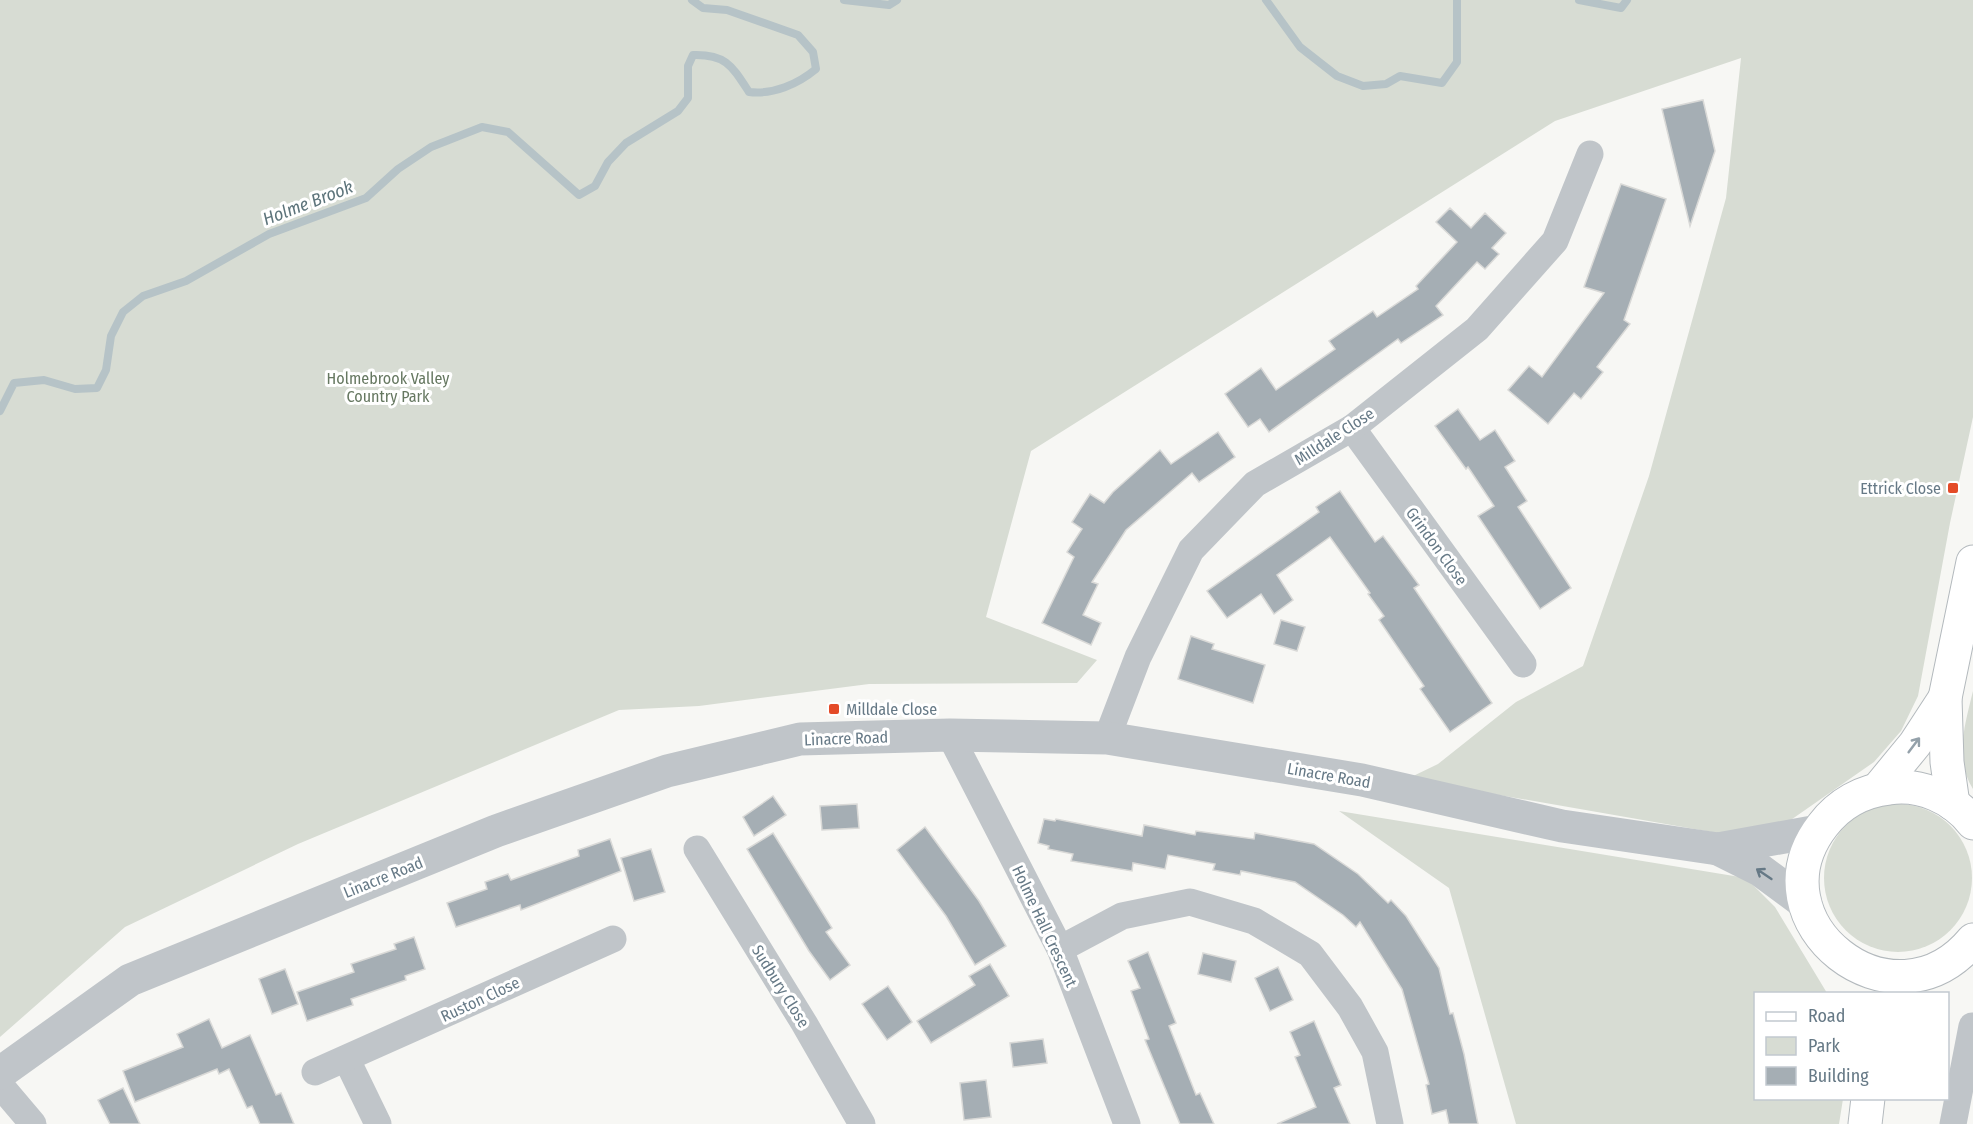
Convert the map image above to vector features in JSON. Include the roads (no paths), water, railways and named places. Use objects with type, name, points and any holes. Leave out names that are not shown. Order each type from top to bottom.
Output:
[{"type":"main road","points":[[1963,814],[1947,762],[1945,698],[1973,562]]},
{"type":"main road","points":[[1878,789],[1915,744],[1945,698]]},
{"type":"main road","points":[[1963,814],[1936,794],[1917,788],[1897,786],[1878,789],[1844,804],[1818,831],[1806,859],[1804,874],[1806,904],[1820,935],[1843,960],[1861,969],[1890,976],[1920,975],[1939,968],[1953,960],[1973,940]]},
{"type":"main road","points":[[1843,960],[1854,992]]},
{"type":"main road","points":[[1916,992],[1939,968]]},
{"type":"main road","points":[[1864,1124],[1868,1100]]},
{"type":"street","name":"Milldale Close","points":[[1107,738],[1138,657],[1191,550],[1255,484],[1352,428],[1477,329],[1555,241],[1590,154]]},
{"type":"street","name":"Grindon Close","points":[[1352,428],[1522,664]]},
{"type":"street","name":"Linacre Road","points":[[0,1073],[130,981],[496,831],[667,771],[800,739],[950,735],[1107,738],[1362,780],[1562,826],[1718,849],[1760,870],[1806,904]]},
{"type":"street","name":"Holme Hall Crescent","points":[[950,735],[1060,949],[1128,1124]]},
{"type":"street","name":"Linacre Road","points":[[1718,849],[1818,831]]},
{"type":"street","name":"Sudbury Close","points":[[697,849],[804,1023],[862,1124]]},
{"type":"street","points":[[1060,949],[1122,916],[1190,902],[1254,921],[1310,954],[1350,1007],[1375,1052],[1390,1124]]},
{"type":"street","name":"Ruston Close","points":[[315,1072],[348,1060],[613,939]]},
{"type":"street","points":[[1953,1124],[1972,1026]]},
{"type":"street","points":[[348,1060],[378,1124]]},
{"type":"street","points":[[0,1085],[33,1124]]},
{"type":"waterway","name":"Holme Brook","points":[[0,411],[14,383],[44,380],[75,389],[97,388],[106,370],[111,336],[123,312],[143,296],[186,281],[269,234],[366,198],[398,169],[431,147],[482,127],[508,132],[579,195],[595,186],[608,162],[626,143],[678,111],[688,98],[688,66],[693,55],[721,59],[733,69],[749,92],[767,92],[785,87],[816,69],[813,52],[798,35],[727,10],[703,8],[692,0]]},
{"type":"waterway","name":"Holme Brook","points":[[844,0],[889,5],[897,0]]},
{"type":"waterway","name":"Holme Brook","points":[[1266,0],[1300,47],[1337,76],[1363,86],[1386,84],[1400,76],[1442,83],[1457,62],[1457,0]]},
{"type":"waterway","name":"Holme Brook","points":[[1579,0],[1621,8],[1627,0]]},
{"type":"place","name":"Ettrick Close","points":[[1953,488]]},
{"type":"place","name":"Milldale Close","points":[[834,709]]},
{"type":"park label","name":"Holmebrook Valley Country Park","points":[[388,387]]}]
